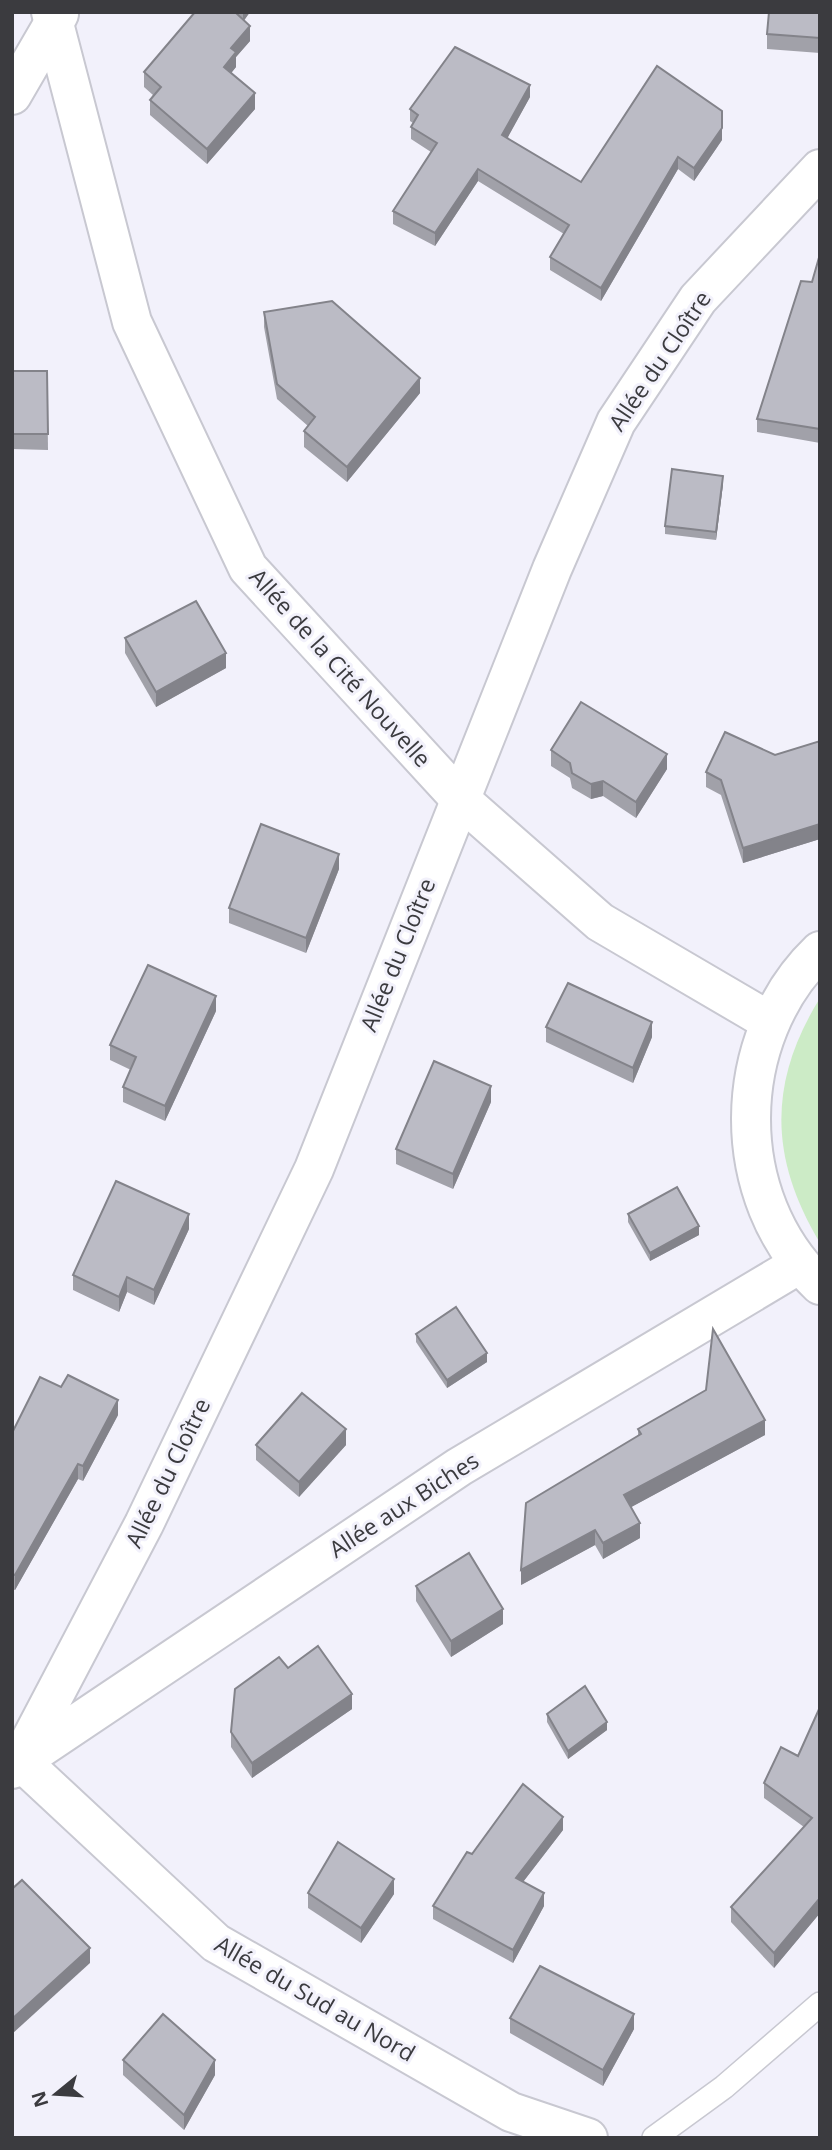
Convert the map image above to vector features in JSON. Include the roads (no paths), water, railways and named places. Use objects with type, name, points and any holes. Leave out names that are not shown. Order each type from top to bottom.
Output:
[{"type":"street","points":[[12,95],[54,16]]},
{"type":"street","name":"Allée de la Cité Nouvelle","points":[[54,16],[132,322],[248,568],[460,799],[600,922],[769,1021]]},
{"type":"street","name":"Allée du Cloître","points":[[15,1761],[144,1524],[314,1168],[552,569],[616,422],[698,299],[820,169]]},
{"type":"street","points":[[809,1275],[766,1209],[751,1146],[751,1083],[769,1021],[801,969],[820,951]]},
{"type":"street","name":"Allée aux Biches","points":[[15,1761],[459,1467],[809,1275]]},
{"type":"street","name":"Allée du Sud au Nord","points":[[15,1761],[216,1943],[511,2112],[588,2138]]},
{"type":"lane","points":[[654,2138],[724,2087],[820,2004]]}]
